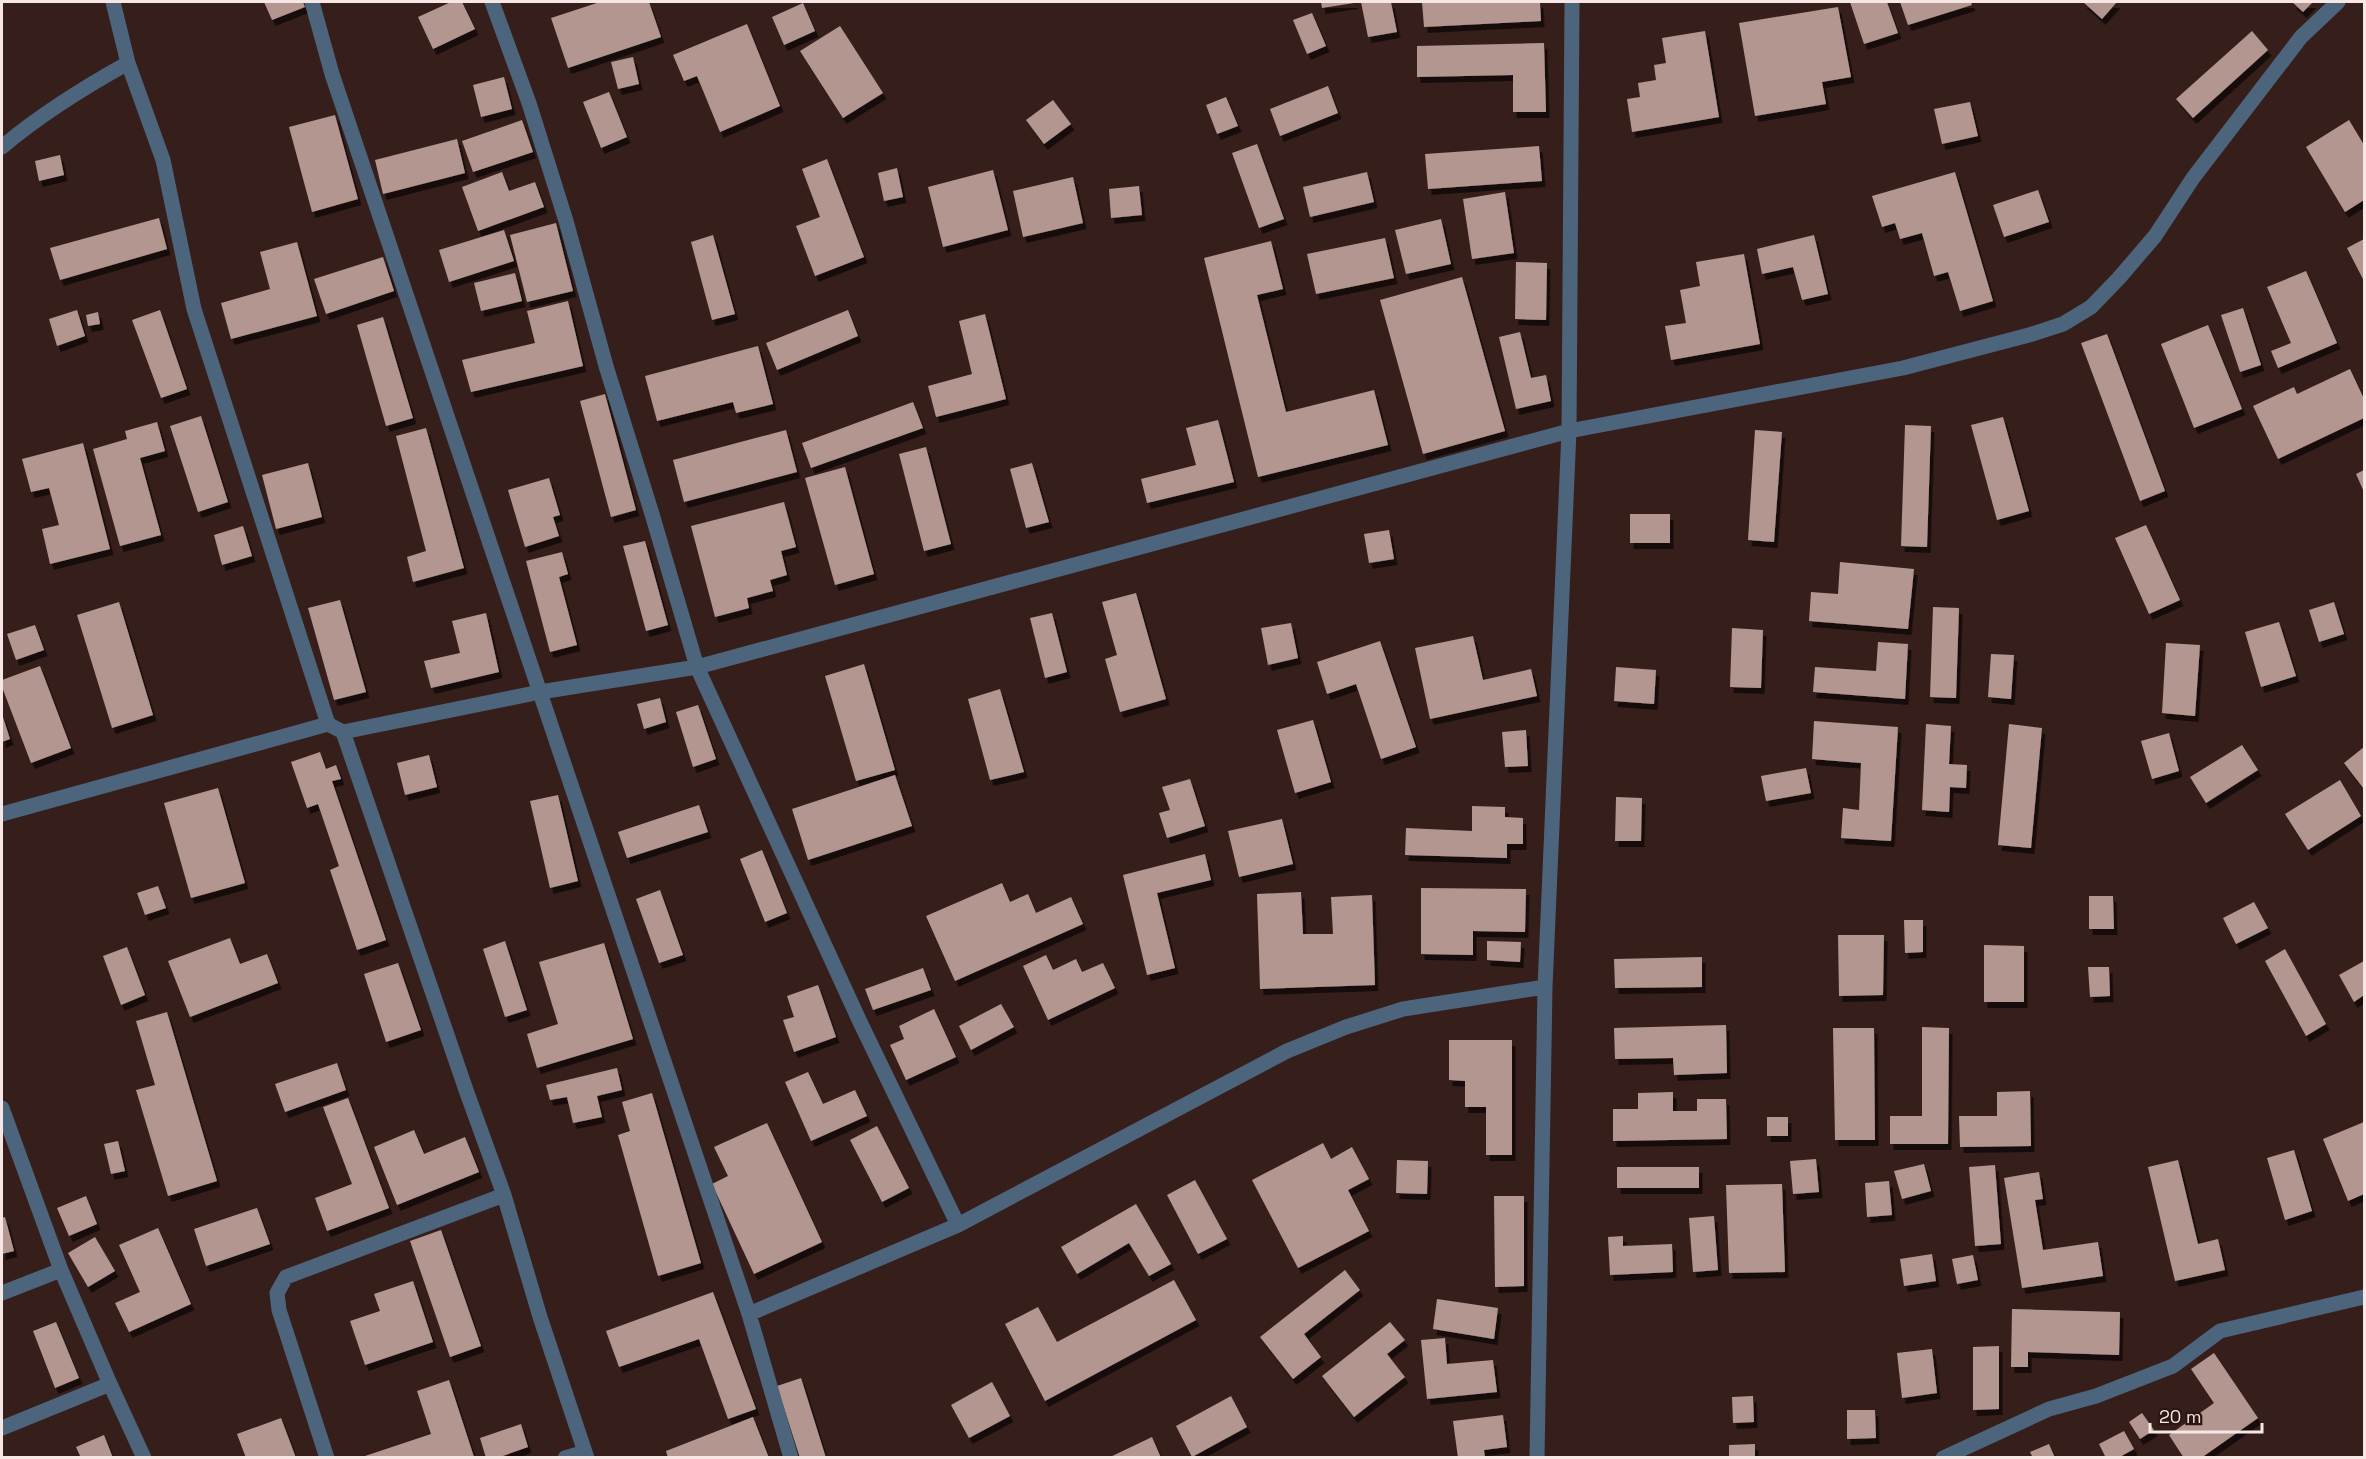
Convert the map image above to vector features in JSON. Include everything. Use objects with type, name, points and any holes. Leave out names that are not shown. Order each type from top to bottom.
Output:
[{"type":"street","points":[[112,2],[128,63],[163,160],[194,309],[328,724]]},
{"type":"street","points":[[312,2],[332,74],[749,1314],[791,1458]]},
{"type":"street","points":[[492,2],[529,103],[566,221],[606,366],[697,667],[860,1022],[958,1224]]},
{"type":"street","points":[[1537,1458],[1545,987],[1569,431],[1572,2]]},
{"type":"street","points":[[2,814],[328,724],[344,732],[540,692],[697,667],[1569,431],[1903,368],[2029,335],[2062,324],[2091,307],[2119,279],[2154,236],[2193,178],[2301,37],[2338,2]]},
{"type":"street","points":[[2,147],[31,122],[72,94],[128,63]]},
{"type":"street","points":[[344,732],[504,1196],[540,1317],[586,1455],[565,1458]]},
{"type":"street","points":[[749,1314],[958,1224],[1287,1051],[1347,1027],[1402,1009],[1545,987]]},
{"type":"street","points":[[2,1108],[61,1270],[144,1458]]},
{"type":"street","points":[[327,1458],[279,1310],[277,1293],[286,1276],[504,1196]]},
{"type":"street","points":[[2,1293],[61,1270]]},
{"type":"street","points":[[1943,1458],[2049,1409],[2096,1396],[2173,1366],[2220,1331],[2364,1297]]},
{"type":"street","points":[[2,1428],[110,1384]]},
{"type":"building","points":[[264,2],[303,2],[305,7],[272,20]]},
{"type":"building","points":[[451,2],[462,2],[475,29],[433,49],[418,17]]},
{"type":"building","points":[[600,2],[649,2],[661,37],[568,68],[551,18]]},
{"type":"building","points":[[1321,2],[1354,2],[1354,3],[1322,8]]},
{"type":"building","points":[[1361,2],[1391,2],[1397,32],[1368,37]]},
{"type":"building","points":[[1422,2],[1540,2],[1541,21],[1424,27]]},
{"type":"building","points":[[1850,2],[1887,2],[1898,33],[1864,44]]},
{"type":"building","points":[[1900,2],[1971,2],[1972,5],[1908,25]]},
{"type":"building","points":[[2083,2],[2117,2],[2102,19]]},
{"type":"building","points":[[2292,2],[2313,2],[2303,12]]},
{"type":"building","points":[[803,3],[815,31],[784,45],[772,17]]},
{"type":"building","points":[[1838,7],[1851,77],[1822,82],[1826,104],[1755,116],[1739,23]]},
{"type":"building","points":[[1312,13],[1326,46],[1307,54],[1293,20]]},
{"type":"building","points":[[747,24],[780,106],[720,132],[697,76],[684,81],[673,55]]},
{"type":"building","points":[[840,26],[883,93],[843,118],[800,51]]},
{"type":"building","points":[[1705,31],[1719,117],[1632,132],[1627,99],[1640,97],[1638,83],[1656,80],[1654,65],[1666,63],[1662,38]]},
{"type":"building","points":[[2252,31],[2268,50],[2193,118],[2176,99]]},
{"type":"building","points":[[1544,43],[1546,112],[1513,112],[1513,75],[1417,77],[1417,46]]},
{"type":"building","points":[[633,57],[639,84],[618,89],[611,62]]},
{"type":"building","points":[[504,77],[512,109],[481,117],[473,85]]},
{"type":"building","points":[[1328,86],[1338,113],[1280,136],[1270,109]]},
{"type":"building","points":[[609,92],[627,137],[601,148],[583,102]]},
{"type":"building","points":[[1226,97],[1238,126],[1217,134],[1206,105]]},
{"type":"building","points":[[1053,100],[1071,124],[1044,144],[1026,120]]},
{"type":"building","points":[[1970,102],[1978,136],[1942,144],[1934,109]]},
{"type":"building","points":[[335,115],[358,199],[312,212],[289,127]]},
{"type":"building","points":[[522,120],[533,152],[473,172],[462,141]]},
{"type":"building","points":[[2349,120],[2364,145],[2364,200],[2345,212],[2306,147]]},
{"type":"building","points":[[457,139],[465,173],[383,194],[375,160]]},
{"type":"building","points":[[1257,144],[1284,219],[1259,228],[1232,153]]},
{"type":"building","points":[[1539,146],[1542,181],[1428,189],[1425,154]]},
{"type":"building","points":[[60,155],[64,175],[39,181],[35,161]]},
{"type":"building","points":[[827,159],[864,257],[815,276],[796,226],[820,217],[802,169]]},
{"type":"building","points":[[897,168],[903,197],[884,201],[878,173]]},
{"type":"building","points":[[993,170],[1008,230],[943,247],[928,187]]},
{"type":"building","points":[[502,172],[509,191],[535,182],[544,207],[478,231],[462,187]]},
{"type":"building","points":[[1367,172],[1374,202],[1310,217],[1303,187]]},
{"type":"building","points":[[1955,172],[1993,301],[1960,311],[1948,272],[1934,276],[1922,233],[1900,239],[1895,223],[1882,227],[1872,196]]},
{"type":"building","points":[[1073,177],[1083,223],[1023,237],[1013,191]]},
{"type":"building","points":[[1139,186],[1142,215],[1111,218],[1109,189]]},
{"type":"building","points":[[2038,190],[2049,222],[2004,237],[1993,205]]},
{"type":"building","points":[[1505,192],[1514,253],[1472,259],[1463,199]]},
{"type":"building","points":[[159,218],[167,249],[60,280],[50,248]]},
{"type":"building","points":[[1441,219],[1451,264],[1406,274],[1395,230]]},
{"type":"building","points":[[556,223],[573,291],[527,302],[510,235]]},
{"type":"building","points":[[504,230],[514,261],[449,282],[439,250]]},
{"type":"building","points":[[713,235],[735,314],[712,320],[691,242]]},
{"type":"building","points":[[1814,235],[1828,294],[1802,300],[1793,267],[1762,274],[1757,249]]},
{"type":"building","points":[[1385,238],[1394,278],[1316,294],[1307,254]]},
{"type":"building","points":[[2364,239],[2364,281],[2347,248]]},
{"type":"building","points":[[1271,241],[1283,289],[1257,295],[1286,412],[1374,390],[1388,445],[1258,477],[1204,258]]},
{"type":"building","points":[[297,242],[317,316],[231,339],[221,303],[270,289],[260,252]]},
{"type":"building","points":[[1744,254],[1760,344],[1671,360],[1665,326],[1686,323],[1680,290],[1700,286],[1696,262]]},
{"type":"building","points":[[383,257],[394,291],[326,314],[314,279]]},
{"type":"building","points":[[1516,262],[1547,263],[1546,320],[1515,319]]},
{"type":"building","points":[[2306,271],[2337,343],[2278,368],[2271,351],[2291,343],[2267,287]]},
{"type":"building","points":[[515,273],[522,301],[481,311],[474,283]]},
{"type":"building","points":[[1462,277],[1505,431],[1423,454],[1380,300]]},
{"type":"building","points":[[568,301],[583,366],[471,392],[462,360],[535,343],[527,311]]},
{"type":"building","points":[[2243,308],[2261,365],[2240,372],[2221,315]]},
{"type":"building","points":[[77,310],[85,336],[57,346],[49,319]]},
{"type":"building","points":[[160,310],[187,389],[161,398],[132,320]]},
{"type":"building","points":[[848,310],[858,336],[777,370],[766,343]]},
{"type":"building","points":[[98,312],[100,324],[88,326],[86,315]]},
{"type":"building","points":[[985,314],[1006,399],[936,417],[928,386],[972,374],[959,321]]},
{"type":"building","points":[[383,317],[413,418],[386,426],[357,325]]},
{"type":"building","points":[[2208,325],[2242,409],[2194,428],[2161,344]]},
{"type":"building","points":[[1520,332],[1531,378],[1546,375],[1551,401],[1516,409],[1499,337]]},
{"type":"building","points":[[2107,334],[2165,491],[2140,501],[2081,343]]},
{"type":"building","points":[[758,346],[773,404],[736,413],[733,402],[657,421],[645,376]]},
{"type":"building","points":[[2350,369],[2364,399],[2364,418],[2278,459],[2253,406],[2294,387],[2297,394]]},
{"type":"building","points":[[605,394],[636,510],[611,517],[580,401]]},
{"type":"building","points":[[913,402],[923,428],[811,468],[802,443]]},
{"type":"building","points":[[201,416],[228,502],[198,512],[170,426]]},
{"type":"building","points":[[2003,417],[2029,511],[1997,520],[1971,425]]},
{"type":"building","points":[[1218,420],[1234,482],[1147,503],[1141,479],[1196,465],[1186,428]]},
{"type":"building","points":[[157,422],[165,451],[140,458],[161,535],[120,546],[93,449],[127,439],[125,431]]},
{"type":"building","points":[[1905,425],[1931,426],[1927,547],[1901,546]]},
{"type":"building","points":[[426,428],[464,568],[413,582],[407,557],[426,551],[396,436]]},
{"type":"building","points":[[786,430],[797,472],[684,502],[673,460]]},
{"type":"building","points":[[1755,430],[1782,432],[1774,542],[1748,540]]},
{"type":"building","points":[[83,443],[110,549],[50,564],[42,529],[59,525],[49,488],[31,492],[22,459]]},
{"type":"building","points":[[926,447],[951,544],[924,551],[899,454]]},
{"type":"building","points":[[308,463],[322,517],[276,529],[262,475]]},
{"type":"building","points":[[1032,463],[1049,522],[1026,528],[1010,469]]},
{"type":"building","points":[[845,467],[874,574],[835,585],[805,478]]},
{"type":"building","points":[[2364,470],[2364,492],[2356,474]]},
{"type":"building","points":[[549,478],[560,515],[553,517],[559,536],[525,547],[508,490]]},
{"type":"building","points":[[784,502],[796,547],[781,551],[787,575],[770,580],[773,591],[747,598],[749,608],[715,617],[691,526]]},
{"type":"building","points":[[1630,514],[1670,514],[1670,543],[1630,543]]},
{"type":"building","points":[[2146,525],[2180,600],[2149,614],[2115,538]]},
{"type":"building","points":[[243,526],[252,556],[222,565],[214,535]]},
{"type":"building","points":[[1389,530],[1394,559],[1369,563],[1364,534]]},
{"type":"building","points":[[645,541],[668,625],[646,631],[623,546]]},
{"type":"building","points":[[562,552],[568,574],[559,577],[577,645],[550,652],[526,561]]},
{"type":"building","points":[[1840,562],[1914,569],[1908,629],[1809,621],[1811,592],[1838,594]]},
{"type":"building","points":[[1136,593],[1166,699],[1120,712],[1105,659],[1117,655],[1102,602]]},
{"type":"building","points":[[340,600],[366,692],[334,700],[308,608]]},
{"type":"building","points":[[119,602],[153,715],[112,728],[77,615]]},
{"type":"building","points":[[2334,602],[2344,634],[2319,642],[2309,610]]},
{"type":"building","points":[[1933,607],[1959,608],[1956,698],[1930,697]]},
{"type":"building","points":[[486,613],[499,672],[431,688],[424,661],[460,653],[452,621]]},
{"type":"building","points":[[1052,613],[1067,672],[1045,678],[1030,618]]},
{"type":"building","points":[[2279,622],[2296,676],[2261,687],[2245,632]]},
{"type":"building","points":[[1291,623],[1298,658],[1268,665],[1261,628]]},
{"type":"building","points":[[35,625],[44,650],[16,660],[7,634]]},
{"type":"building","points":[[1732,628],[1763,630],[1761,688],[1730,687]]},
{"type":"building","points":[[1473,636],[1483,680],[1531,669],[1537,696],[1430,719],[1415,648]]},
{"type":"building","points":[[1380,641],[1416,747],[1381,759],[1356,684],[1327,694],[1317,662]]},
{"type":"building","points":[[1878,642],[1908,644],[1905,699],[1813,692],[1815,667],[1876,671]]},
{"type":"building","points":[[2166,643],[2200,645],[2195,716],[2162,713]]},
{"type":"building","points":[[1991,654],[2014,655],[2011,699],[1988,697]]},
{"type":"building","points":[[864,664],[895,770],[856,781],[825,676]]},
{"type":"building","points":[[40,666],[71,748],[31,763],[2,687],[2,680]]},
{"type":"building","points":[[1616,667],[1656,670],[1654,704],[1614,701]]},
{"type":"building","points":[[1000,689],[1024,772],[990,780],[968,699]]},
{"type":"building","points":[[660,698],[666,722],[644,729],[637,704]]},
{"type":"building","points":[[698,705],[716,759],[693,767],[676,712]]},
{"type":"building","points":[[2,714],[10,739],[2,742]]},
{"type":"building","points":[[1313,720],[1331,782],[1295,793],[1277,730]]},
{"type":"building","points":[[1814,721],[1898,727],[1891,841],[1841,838],[1843,808],[1859,810],[1861,763],[1812,759]]},
{"type":"building","points":[[1926,724],[1951,726],[1949,764],[1967,765],[1966,788],[1950,787],[1949,812],[1922,810]]},
{"type":"building","points":[[2009,724],[2042,728],[2031,848],[1998,845]]},
{"type":"building","points":[[1526,730],[1528,766],[1505,767],[1502,732]]},
{"type":"building","points":[[2169,733],[2179,771],[2152,779],[2141,741]]},
{"type":"building","points":[[2242,745],[2258,770],[2206,803],[2190,777]]},
{"type":"building","points":[[2364,747],[2364,789],[2344,763]]},
{"type":"building","points":[[320,752],[326,769],[336,765],[341,779],[332,781],[386,940],[357,950],[330,870],[339,866],[318,804],[307,808],[291,762]]},
{"type":"building","points":[[429,755],[437,787],[405,795],[397,763]]},
{"type":"building","points":[[1806,768],[1811,793],[1766,801],[1761,776]]},
{"type":"building","points":[[895,775],[912,826],[808,860],[792,809]]},
{"type":"building","points":[[1190,779],[1205,826],[1167,838],[1159,813],[1170,810],[1162,787]]},
{"type":"building","points":[[2340,780],[2361,816],[2308,850],[2285,814]]},
{"type":"building","points":[[218,788],[245,883],[191,898],[164,803]]},
{"type":"building","points":[[558,795],[578,881],[550,888],[530,801]]},
{"type":"building","points":[[1616,797],[1642,798],[1641,841],[1615,841]]},
{"type":"building","points":[[699,805],[708,832],[627,858],[618,832]]},
{"type":"building","points":[[1472,806],[1505,807],[1505,817],[1523,818],[1523,844],[1507,844],[1507,858],[1405,855],[1406,828],[1472,831]]},
{"type":"building","points":[[1282,819],[1293,864],[1239,877],[1228,831]]},
{"type":"building","points":[[762,850],[787,913],[765,922],[740,859]]},
{"type":"building","points":[[1205,854],[1211,880],[1157,893],[1175,968],[1147,975],[1123,875]]},
{"type":"building","points":[[1002,883],[1010,902],[1028,894],[1036,913],[1071,897],[1083,924],[955,981],[926,916]]},
{"type":"building","points":[[158,886],[166,908],[145,915],[137,893]]},
{"type":"building","points":[[1421,888],[1526,889],[1525,932],[1473,931],[1473,955],[1421,954]]},
{"type":"building","points":[[660,890],[683,955],[659,963],[636,899]]},
{"type":"building","points":[[1301,892],[1303,934],[1333,934],[1331,897],[1372,895],[1375,985],[1260,989],[1257,894]]},
{"type":"building","points":[[2089,896],[2113,896],[2114,929],[2089,929]]},
{"type":"building","points":[[2254,902],[2268,928],[2236,944],[2223,918]]},
{"type":"building","points":[[1904,920],[1923,920],[1923,952],[1905,953]]},
{"type":"building","points":[[1838,935],[1884,935],[1883,995],[1839,996]]},
{"type":"building","points":[[230,938],[240,964],[267,954],[278,983],[190,1017],[168,961]]},
{"type":"building","points":[[505,941],[527,1010],[505,1017],[483,949]]},
{"type":"building","points":[[1487,941],[1521,942],[1520,962],[1487,960]]},
{"type":"building","points":[[604,943],[633,1039],[537,1068],[527,1034],[558,1024],[539,962]]},
{"type":"building","points":[[1984,945],[2024,946],[2024,1002],[1984,1002]]},
{"type":"building","points":[[127,947],[145,995],[121,1005],[103,956]]},
{"type":"building","points":[[2285,949],[2326,1024],[2306,1036],[2265,961]]},
{"type":"building","points":[[1046,955],[1053,970],[1076,959],[1082,972],[1103,963],[1115,988],[1048,1020],[1023,966]]},
{"type":"building","points":[[1702,957],[1702,987],[1615,988],[1614,959]]},
{"type":"building","points":[[2364,961],[2364,995],[2354,1002],[2339,975]]},
{"type":"building","points":[[398,963],[421,1030],[386,1042],[364,974]]},
{"type":"building","points":[[2088,967],[2109,967],[2110,996],[2090,997]]},
{"type":"building","points":[[923,968],[931,990],[873,1010],[865,989]]},
{"type":"building","points":[[818,985],[836,1037],[794,1052],[783,1020],[794,1017],[787,996]]},
{"type":"building","points":[[1001,1004],[1014,1027],[971,1050],[959,1026]]},
{"type":"building","points":[[934,1009],[956,1057],[906,1080],[890,1045],[904,1039],[899,1026]]},
{"type":"building","points":[[167,1012],[217,1181],[168,1196],[136,1090],[155,1085],[136,1021]]},
{"type":"building","points":[[1726,1025],[1727,1073],[1674,1075],[1673,1058],[1615,1059],[1614,1028]]},
{"type":"building","points":[[1922,1027],[1949,1028],[1948,1144],[1890,1144],[1890,1116],[1922,1116]]},
{"type":"building","points":[[1833,1028],[1874,1028],[1875,1140],[1835,1140]]},
{"type":"building","points":[[1449,1040],[1512,1040],[1512,1155],[1486,1155],[1486,1107],[1465,1107],[1465,1081],[1449,1080]]},
{"type":"building","points":[[337,1063],[346,1090],[285,1112],[275,1084]]},
{"type":"building","points":[[617,1068],[622,1090],[597,1096],[602,1117],[573,1123],[567,1097],[550,1100],[546,1085]]},
{"type":"building","points":[[808,1072],[823,1104],[855,1090],[867,1116],[811,1141],[785,1082]]},
{"type":"building","points":[[2030,1091],[2031,1146],[1960,1147],[1959,1116],[1997,1116],[1997,1092]]},
{"type":"building","points":[[1673,1092],[1673,1111],[1697,1111],[1697,1099],[1726,1099],[1727,1139],[1613,1141],[1613,1109],[1638,1109],[1638,1093]]},
{"type":"building","points":[[652,1093],[701,1263],[658,1276],[618,1135],[630,1131],[622,1102]]},
{"type":"building","points":[[348,1098],[389,1208],[327,1231],[315,1198],[352,1184],[323,1107]]},
{"type":"building","points":[[1767,1117],[1788,1117],[1788,1136],[1767,1136]]},
{"type":"building","points":[[2364,1122],[2364,1194],[2348,1201],[2323,1139]]},
{"type":"building","points":[[767,1123],[822,1242],[754,1274],[712,1184],[728,1176],[714,1147]]},
{"type":"building","points":[[877,1126],[909,1188],[882,1202],[850,1140]]},
{"type":"building","points":[[414,1130],[424,1154],[465,1137],[479,1172],[397,1205],[374,1147]]},
{"type":"building","points":[[118,1141],[125,1171],[111,1174],[104,1144]]},
{"type":"building","points":[[1323,1143],[1331,1159],[1352,1147],[1369,1179],[1348,1190],[1369,1231],[1298,1268],[1252,1180]]},
{"type":"building","points":[[2294,1150],[2312,1211],[2285,1220],[2267,1158]]},
{"type":"building","points":[[1816,1159],[1819,1192],[1793,1194],[1790,1161]]},
{"type":"building","points":[[1397,1160],[1428,1161],[1427,1194],[1396,1193]]},
{"type":"building","points":[[2178,1160],[2198,1244],[2218,1239],[2225,1270],[2175,1281],[2148,1167]]},
{"type":"building","points":[[1924,1164],[1931,1191],[1902,1199],[1894,1171]]},
{"type":"building","points":[[1995,1165],[2001,1244],[1975,1246],[1969,1167]]},
{"type":"building","points":[[1617,1167],[1699,1167],[1699,1188],[1617,1188]]},
{"type":"building","points":[[2039,1172],[2043,1199],[2035,1200],[2043,1250],[2098,1242],[2103,1276],[2022,1288],[2004,1178]]},
{"type":"building","points":[[1195,1180],[1227,1239],[1198,1254],[1167,1195]]},
{"type":"building","points":[[1889,1181],[1892,1215],[1867,1217],[1865,1183]]},
{"type":"building","points":[[1782,1184],[1785,1272],[1729,1273],[1726,1185]]},
{"type":"building","points":[[86,1196],[97,1224],[69,1236],[57,1208]]},
{"type":"building","points":[[1494,1196],[1524,1196],[1524,1286],[1495,1287]]},
{"type":"building","points":[[1136,1204],[1171,1264],[1149,1276],[1129,1243],[1077,1274],[1061,1247]]},
{"type":"building","points":[[257,1208],[270,1244],[206,1266],[194,1229]]},
{"type":"building","points":[[1714,1216],[1718,1270],[1693,1272],[1689,1218]]},
{"type":"building","points":[[5,1217],[14,1251],[2,1254],[2,1218]]},
{"type":"building","points":[[158,1228],[191,1304],[129,1332],[115,1303],[140,1292],[119,1245]]},
{"type":"building","points":[[441,1230],[481,1346],[450,1357],[410,1241]]},
{"type":"building","points":[[1623,1236],[1623,1246],[1672,1244],[1673,1272],[1610,1275],[1608,1237]]},
{"type":"building","points":[[95,1237],[115,1271],[88,1287],[68,1253]]},
{"type":"building","points":[[1932,1254],[1936,1281],[1904,1286],[1900,1259]]},
{"type":"building","points":[[1973,1255],[1978,1280],[1957,1284],[1952,1259]]},
{"type":"building","points":[[1345,1270],[1360,1290],[1304,1334],[1321,1357],[1293,1379],[1260,1337]]},
{"type":"building","points":[[1174,1280],[1196,1320],[1045,1401],[1005,1324],[1038,1307],[1057,1342]]},
{"type":"building","points":[[413,1281],[433,1342],[365,1365],[350,1321],[380,1311],[374,1294]]},
{"type":"building","points":[[713,1292],[756,1409],[728,1419],[699,1339],[619,1367],[606,1331]]},
{"type":"building","points":[[1437,1299],[1498,1308],[1494,1339],[1433,1329]]},
{"type":"building","points":[[2012,1309],[2120,1312],[2119,1355],[2028,1352],[2028,1367],[2011,1367]]},
{"type":"building","points":[[56,1322],[79,1378],[55,1388],[33,1331]]},
{"type":"building","points":[[1390,1322],[1405,1340],[1387,1354],[1405,1377],[1354,1417],[1322,1376]]},
{"type":"building","points":[[1445,1338],[1447,1364],[1493,1360],[1497,1392],[1427,1399],[1421,1340]]},
{"type":"building","points":[[1999,1346],[1999,1409],[1973,1410],[1973,1347]]},
{"type":"building","points":[[1932,1349],[1937,1393],[1902,1398],[1897,1353]]},
{"type":"building","points":[[2214,1353],[2258,1418],[2201,1458],[2184,1458],[2169,1435],[2214,1403],[2191,1369]]},
{"type":"building","points":[[801,1378],[826,1458],[800,1458],[777,1386]]},
{"type":"building","points":[[449,1380],[474,1457],[359,1458],[431,1434],[417,1391]]},
{"type":"building","points":[[992,1382],[1010,1416],[969,1438],[951,1405]]},
{"type":"building","points":[[1231,1396],[1247,1427],[1192,1457],[1176,1426]]},
{"type":"building","points":[[1753,1396],[1754,1422],[1733,1423],[1732,1397]]},
{"type":"building","points":[[1847,1410],[1875,1410],[1876,1438],[1847,1439]]},
{"type":"building","points":[[2142,1413],[2154,1430],[2140,1439],[2129,1422]]},
{"type":"building","points":[[1503,1415],[1507,1447],[1484,1450],[1485,1458],[1458,1458],[1453,1421]]},
{"type":"building","points":[[753,1417],[769,1458],[668,1458],[666,1451]]},
{"type":"building","points":[[281,1418],[296,1458],[246,1458],[237,1434]]},
{"type":"building","points":[[521,1424],[528,1447],[497,1458],[486,1458],[480,1438]]},
{"type":"building","points":[[2124,1431],[2134,1449],[2118,1458],[2106,1458],[2099,1444]]},
{"type":"building","points":[[104,1435],[113,1458],[81,1458],[76,1447]]},
{"type":"building","points":[[1152,1437],[1161,1458],[1108,1458]]},
{"type":"building","points":[[1755,1444],[1755,1458],[1729,1458],[1729,1445]]},
{"type":"building","points":[[2049,1444],[2055,1458],[2033,1458],[2030,1452]]}]
